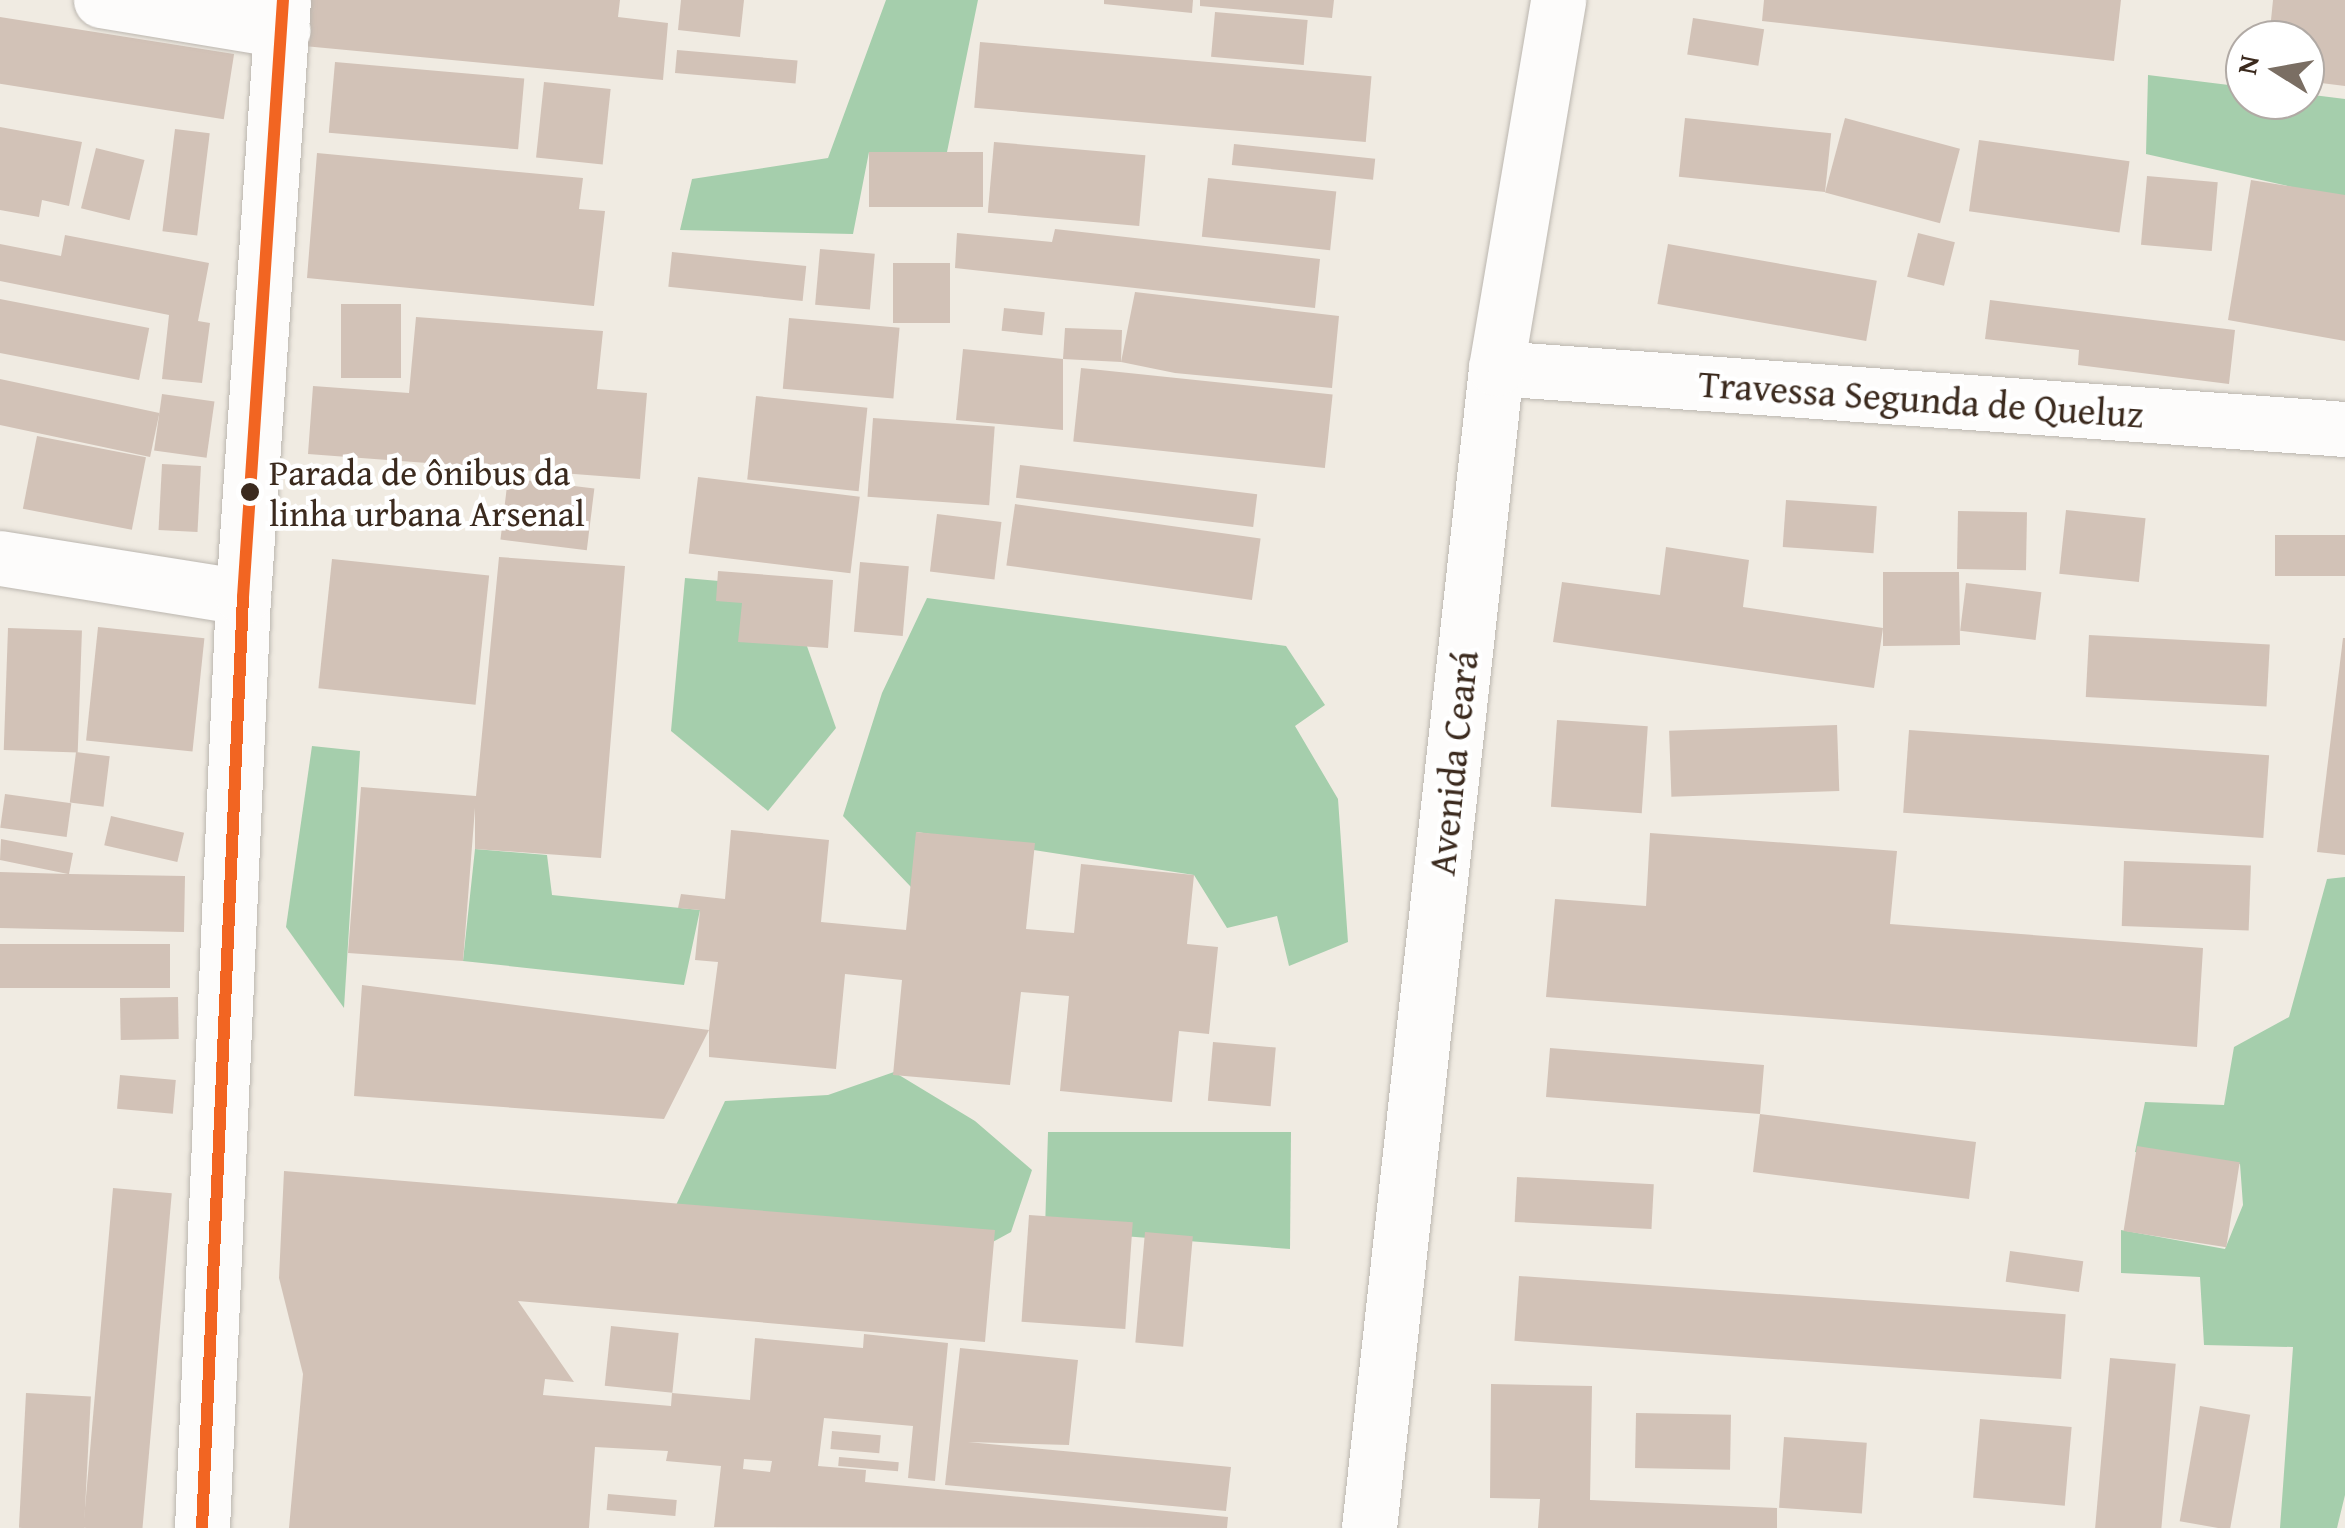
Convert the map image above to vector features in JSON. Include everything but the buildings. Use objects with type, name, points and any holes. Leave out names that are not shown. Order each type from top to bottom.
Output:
[{"type":"street","points":[[101,0],[283,15],[243,598],[202,1528]]},
{"type":"street","name":"Avenida Ceará","points":[[1369,1528],[1496,368],[1558,0]]},
{"type":"street","name":"Travessa Segunda de Queluz","points":[[1496,368],[2345,429]]},
{"type":"street","points":[[0,558],[243,598]]},
{"type":"green space","points":[[886,0],[978,0],[947,152],[869,152],[853,234],[680,230],[692,179],[828,158]]},
{"type":"green space","points":[[2148,75],[2225,85],[2225,120],[2325,120],[2325,96],[2345,99],[2345,199],[2146,154]]},
{"type":"green space","points":[[685,578],[786,587],[836,728],[768,811],[671,731]]},
{"type":"green space","points":[[927,598],[1286,646],[1325,705],[1295,726],[1338,799],[1348,942],[1289,966],[1277,916],[1227,928],[1194,875],[917,832],[911,887],[843,816],[882,693]]},
{"type":"green space","points":[[312,746],[360,751],[344,1008],[286,927]]},
{"type":"green space","points":[[475,849],[547,855],[552,895],[700,910],[684,985],[463,961]]},
{"type":"green space","points":[[2345,877],[2345,1495],[2337,1528],[2280,1528],[2293,1347],[2204,1345],[2200,1277],[2121,1273],[2121,1230],[2225,1249],[2243,1205],[2240,1164],[2135,1152],[2145,1102],[2224,1105],[2234,1047],[2289,1017],[2327,879]]},
{"type":"green space","points":[[894,1072],[975,1121],[1032,1170],[1011,1232],[903,1291],[669,1220],[725,1101],[828,1095]]},
{"type":"green space","points":[[1048,1132],[1291,1132],[1290,1249],[1045,1230]]},
{"type":"transit line","points":[[202,1528],[243,597],[283,0]]},
{"type":"place","name":"Parada de ônibus da linha urbana Arsenal","points":[[250,492]]}]
